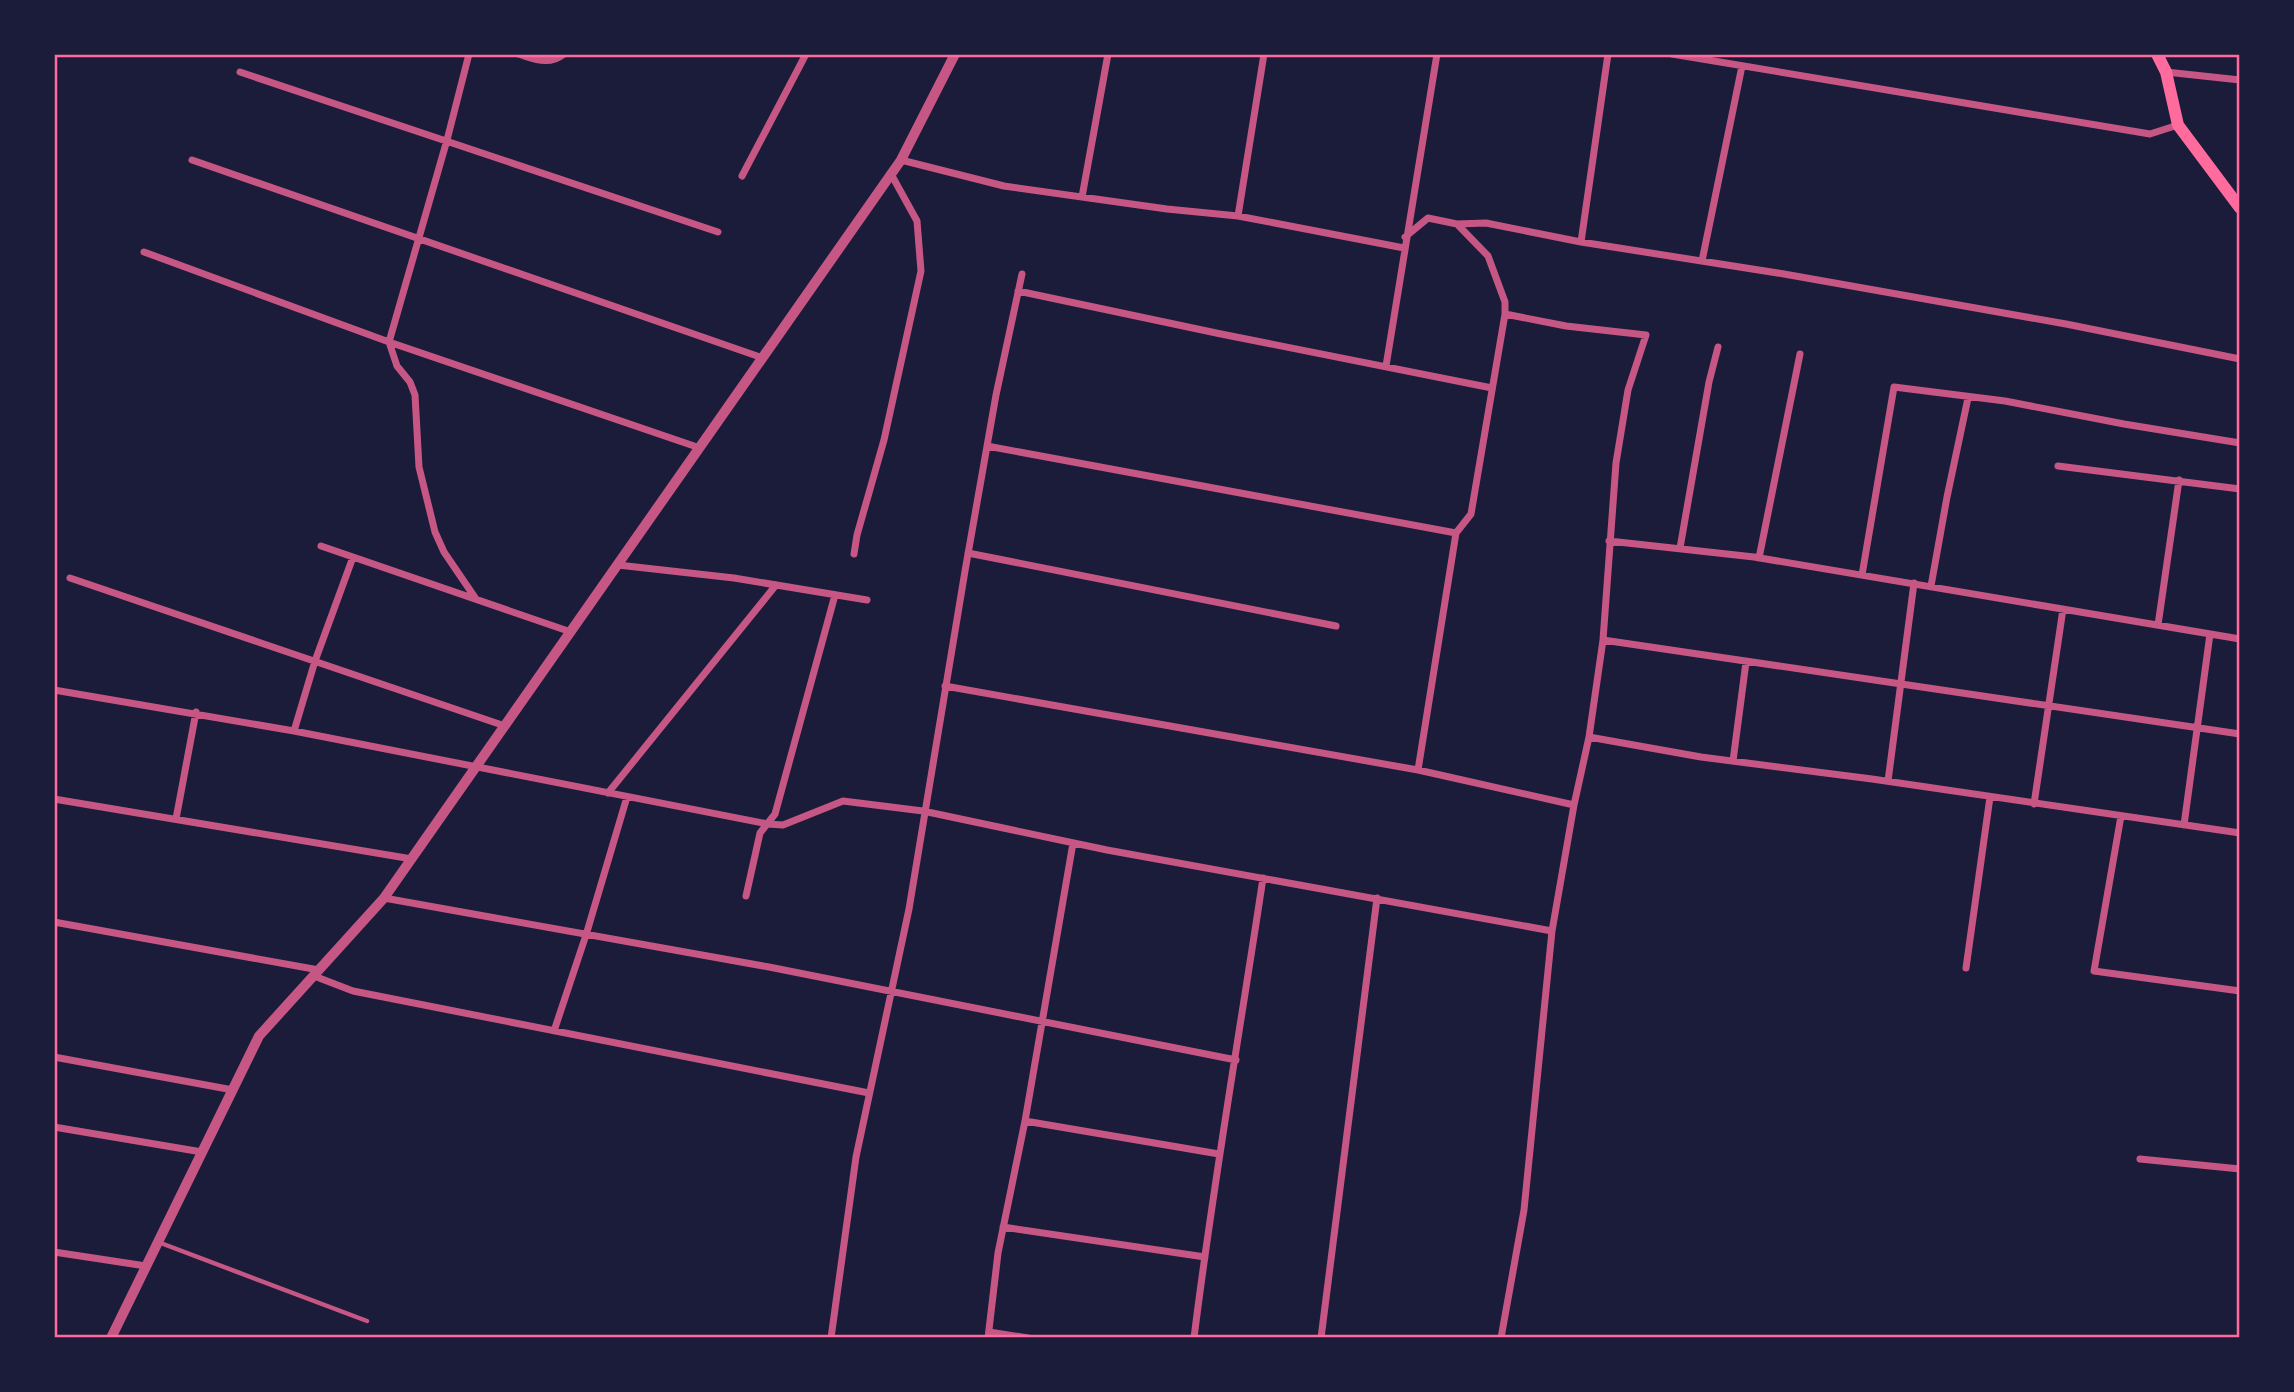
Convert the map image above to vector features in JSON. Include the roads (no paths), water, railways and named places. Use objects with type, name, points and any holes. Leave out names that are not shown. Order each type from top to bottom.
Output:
[{"type":"main road","points":[[2157,54],[2166,72],[2178,125],[2240,208]]},
{"type":"street","points":[[469,54],[389,342],[397,366],[410,382],[415,395],[418,467],[435,531],[444,552],[475,599]]},
{"type":"street","points":[[518,54],[547,62],[555,61],[564,54]]},
{"type":"street","points":[[742,176],[806,54]]},
{"type":"street","points":[[111,1338],[259,1036],[384,898],[412,859],[901,160],[955,54]]},
{"type":"street","points":[[1082,197],[1108,54]]},
{"type":"street","points":[[1238,216],[1264,54]]},
{"type":"street","points":[[1386,366],[1437,54]]},
{"type":"street","points":[[1581,242],[1608,54]]},
{"type":"street","points":[[1672,54],[1717,58],[1742,66],[2150,134],[2178,125]]},
{"type":"street","points":[[1702,261],[1742,66]]},
{"type":"street","points":[[240,72],[718,232]]},
{"type":"street","points":[[2166,72],[2240,80]]},
{"type":"street","points":[[192,159],[762,358]]},
{"type":"street","points":[[901,160],[1004,186],[1238,216],[1404,248]]},
{"type":"street","points":[[855,554],[857,535],[884,440],[921,271],[917,221],[891,174]]},
{"type":"street","points":[[1405,237],[1427,218],[1457,224],[1486,223],[1581,242],[2039,319],[2240,359]]},
{"type":"street","points":[[1418,770],[1456,533],[1471,514],[1505,314],[1505,302],[1488,256],[1457,224]]},
{"type":"street","points":[[144,252],[389,342],[700,448]]},
{"type":"street","points":[[831,1338],[856,1157],[909,909],[923,811],[987,446],[1022,274]]},
{"type":"street","points":[[1018,291],[1492,388]]},
{"type":"street","points":[[1502,1338],[1524,1210],[1552,930],[1589,737],[1603,640],[1616,463],[1628,390],[1646,335],[1566,326],[1505,314]]},
{"type":"street","points":[[1680,548],[1709,382],[1718,347]]},
{"type":"street","points":[[1759,558],[1800,354]]},
{"type":"street","points":[[1862,575],[1894,387],[2005,401],[2240,443]]},
{"type":"street","points":[[1931,586],[1968,398]]},
{"type":"street","points":[[987,446],[1456,533]]},
{"type":"street","points":[[2058,466],[2240,489]]},
{"type":"street","points":[[2158,625],[2179,480]]},
{"type":"street","points":[[1609,541],[1759,558],[2240,639]]},
{"type":"street","points":[[321,546],[571,632]]},
{"type":"street","points":[[968,553],[1336,626]]},
{"type":"street","points":[[294,731],[315,661],[353,557]]},
{"type":"street","points":[[618,565],[776,585],[867,600]]},
{"type":"street","points":[[70,578],[505,726]]},
{"type":"street","points":[[1888,781],[1914,583]]},
{"type":"street","points":[[608,793],[776,585]]},
{"type":"street","points":[[746,896],[760,833],[775,814],[835,595]]},
{"type":"street","points":[[2034,804],[2063,609]]},
{"type":"street","points":[[2184,825],[2210,634]]},
{"type":"street","points":[[1603,640],[2240,734]]},
{"type":"street","points":[[1733,761],[1746,662]]},
{"type":"street","points":[[945,686],[1418,770],[1574,805]]},
{"type":"street","points":[[54,690],[196,712],[478,765],[768,824],[783,825],[844,801],[923,811],[1073,843],[1552,930]]},
{"type":"street","points":[[176,819],[196,712]]},
{"type":"street","points":[[1589,737],[1733,761],[2240,833]]},
{"type":"street","points":[[554,1031],[627,797]]},
{"type":"street","points":[[1966,968],[1990,797]]},
{"type":"street","points":[[54,799],[412,859]]},
{"type":"street","points":[[2122,816],[2094,971],[2240,991]]},
{"type":"street","points":[[1028,1338],[989,1335],[1003,1227],[1025,1121],[1073,843]]},
{"type":"street","points":[[1194,1338],[1219,1154],[1263,878]]},
{"type":"street","points":[[384,898],[890,990],[1236,1060]]},
{"type":"street","points":[[1321,1338],[1377,898]]},
{"type":"street","points":[[54,922],[317,973],[352,991],[869,1093]]},
{"type":"street","points":[[54,1057],[233,1090]]},
{"type":"street","points":[[1025,1121],[1219,1154]]},
{"type":"street","points":[[54,1127],[202,1152]]},
{"type":"street","points":[[2140,1159],[2240,1169]]},
{"type":"street","points":[[1003,1227],[1205,1257]]},
{"type":"street","points":[[54,1252],[146,1266]]},
{"type":"lane","points":[[158,1242],[367,1321]]}]
